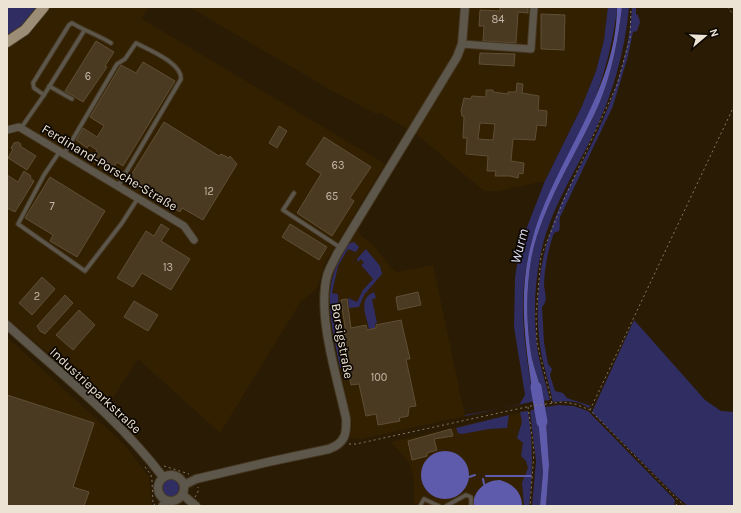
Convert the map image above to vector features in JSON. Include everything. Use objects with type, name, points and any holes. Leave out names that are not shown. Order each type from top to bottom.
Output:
[{"type":"main road","points":[[7,42],[25,30],[44,7]]},
{"type":"street","name":"Borsigstraße","points":[[343,441],[346,430],[346,418],[325,321],[323,304],[327,275],[341,248],[450,69],[462,44],[465,7]]},
{"type":"street","points":[[462,44],[531,49],[534,7]]},
{"type":"street","name":"Ferdinand-Porsche-Straße","points":[[7,130],[21,128],[184,226],[194,240]]},
{"type":"street","name":"Industrieparkstraße","points":[[7,325],[137,444],[163,477]]},
{"type":"street","points":[[184,484],[329,449],[343,441]]},
{"type":"street","points":[[171,474],[176,475],[184,484],[183,495],[173,501],[164,503],[158,490],[160,480],[171,474]]},
{"type":"street","points":[[183,495],[194,504]]},
{"type":"lane","points":[[44,94],[34,88],[34,83],[69,25],[72,23],[84,31],[100,36],[111,43]]},
{"type":"lane","points":[[21,128],[50,86],[84,31]]},
{"type":"lane","points":[[118,186],[181,79],[181,75],[175,65],[136,43],[125,59],[118,64],[62,153],[44,175],[18,224],[85,271],[122,223],[138,198]]},
{"type":"lane","points":[[50,86],[72,100]]},
{"type":"lane","points":[[294,193],[283,210],[341,248]]},
{"type":"lane","points":[[446,506],[466,495],[471,497],[471,506]]},
{"type":"lane","points":[[420,506],[424,499],[439,506]]},
{"type":"path","points":[[551,403],[537,343],[536,315],[541,256],[565,197],[616,85],[630,38],[631,7]]},
{"type":"path","points":[[727,7],[734,15]]},
{"type":"path","points":[[590,410],[734,106]]},
{"type":"path","points":[[343,441],[350,444],[356,444],[528,406],[551,403],[575,404],[590,410],[685,506]]},
{"type":"path","points":[[528,406],[534,451],[530,506]]},
{"type":"path","points":[[144,466],[151,475],[153,504],[156,506]]},
{"type":"path","points":[[194,504],[198,492],[196,480]]},
{"type":"path","points":[[676,506],[678,500]]},
{"type":"shaded area","points":[[7,7],[38,7],[24,25],[7,38]]},
{"type":"shaded area","points":[[50,7],[149,7],[142,19],[385,164],[325,263],[317,288],[300,303],[220,433],[138,359],[107,407],[78,379],[7,318],[7,47],[19,42],[31,33]]},
{"type":"shaded area","points":[[189,7],[608,7],[608,12],[604,40],[596,71],[582,106],[545,181],[499,191],[484,191],[416,134],[380,113],[376,114],[334,92]]},
{"type":"shaded area","points":[[608,7],[617,7],[611,43],[597,94],[587,119],[553,187],[538,221],[528,258],[523,292],[523,310],[527,362],[533,396],[536,401],[519,405],[525,395],[514,327],[515,278],[520,245],[545,181],[582,106],[596,71],[604,40]]},
{"type":"shaded area","points":[[617,7],[622,7],[619,32],[604,92],[551,200],[536,240],[531,260],[527,295],[527,319],[531,354],[543,401],[536,401],[533,396],[525,336],[524,297],[528,257],[543,208],[596,96],[607,68],[614,38]]},
{"type":"shaded area","points":[[622,7],[629,7],[627,24],[621,57],[606,106],[592,137],[557,205],[546,233],[539,261],[535,300],[535,327],[538,353],[550,400],[543,401],[531,354],[527,319],[527,295],[531,260],[536,240],[551,200],[604,92],[614,56]]},
{"type":"shaded area","points":[[632,7],[636,7],[636,14],[638,15],[640,22],[637,31],[633,32],[628,56],[613,106],[561,215],[559,231],[554,233],[548,251],[545,270],[544,283],[546,299],[542,307],[544,342],[548,364],[552,369],[550,375],[555,391],[563,393],[567,398],[591,406],[588,408],[576,402],[553,402],[540,346],[538,303],[540,274],[546,246],[554,220],[602,122],[615,90],[628,40]]},
{"type":"shaded area","points":[[358,229],[360,235],[374,246],[392,269],[397,272],[433,265],[465,416],[361,439],[350,438],[352,424],[331,326],[328,295],[334,266]]},
{"type":"shaded area","points":[[354,242],[359,247],[356,252],[348,249],[338,266],[332,293],[338,294],[339,317],[334,319],[343,368],[340,368],[330,311],[331,282],[335,269],[346,247]]},
{"type":"shaded area","points":[[366,249],[380,266],[382,274],[364,295],[359,307],[349,308],[348,298],[357,302],[363,290],[373,279],[361,265],[364,263],[361,259],[358,262],[357,259]]},
{"type":"shaded area","points":[[374,292],[376,298],[372,299],[377,323],[375,324],[375,328],[369,329],[364,304],[369,295]]},
{"type":"shaded area","points":[[634,320],[705,400],[721,411],[734,412],[734,506],[688,506],[677,497],[592,412]]},
{"type":"shaded area","points":[[7,337],[128,449],[149,477],[152,506],[7,506]]},
{"type":"shaded area","points":[[559,405],[574,406],[588,411],[675,500],[674,506],[546,506],[549,465],[545,407]]},
{"type":"shaded area","points":[[545,407],[549,465],[546,506],[540,506],[543,472],[537,408]]},
{"type":"shaded area","points":[[503,408],[465,416],[465,415]]},
{"type":"shaded area","points":[[537,408],[543,472],[540,506],[532,506],[536,461],[530,411]]},
{"type":"shaded area","points":[[528,411],[533,447],[529,506],[414,506],[414,479],[409,462],[391,442]]},
{"type":"shaded area","points":[[528,411],[532,446],[532,470],[529,506],[524,506],[522,483],[528,468],[526,461],[521,456],[523,443],[517,438],[522,422],[520,412]]},
{"type":"shaded area","points":[[509,415],[507,428],[489,429],[462,434],[458,433],[456,428]]},
{"type":"shaded area","points":[[440,451],[450,451],[459,455],[465,461],[469,470],[469,480],[465,489],[459,495],[450,499],[440,499],[431,495],[425,489],[421,480],[421,470],[425,461],[431,455]]},
{"type":"shaded area","points":[[171,478],[178,481],[181,488],[178,495],[171,498],[164,495],[161,488],[164,481]]},
{"type":"shaded area","points":[[500,480],[516,489],[522,501],[522,506],[473,506],[475,496],[481,487],[489,482]]},
{"type":"building","points":[[500,7],[528,7],[528,13],[518,12],[516,43],[483,41],[484,26],[479,26],[480,10],[500,11]]},
{"type":"building","points":[[541,14],[565,15],[564,50],[541,49]]},
{"type":"building","points":[[96,41],[114,52],[105,66],[107,67],[83,102],[65,91]]},
{"type":"building","points":[[480,53],[515,54],[514,66],[479,64]]},
{"type":"building","points":[[143,62],[175,81],[123,166],[117,162],[112,170],[92,158],[97,150],[89,145],[87,148],[76,140],[83,128],[97,137],[104,126],[90,117],[121,65],[136,73]]},
{"type":"building","points":[[517,83],[523,84],[522,93],[539,96],[538,110],[547,111],[546,126],[537,125],[535,140],[513,139],[511,161],[524,163],[523,174],[519,173],[518,178],[510,176],[495,176],[496,171],[487,171],[488,156],[466,154],[467,138],[463,138],[464,116],[462,116],[461,111],[464,98],[471,99],[472,96],[486,97],[486,90],[493,90],[493,92],[508,94],[508,92],[516,92]],"holes":[[[480,123],[495,124],[493,140],[478,139]]]},
{"type":"building","points":[[164,122],[219,156],[221,154],[229,158],[230,156],[237,164],[203,220],[182,208],[180,212],[128,180]]},
{"type":"building","points":[[279,126],[287,131],[277,148],[269,143]]},
{"type":"building","points":[[324,137],[371,167],[350,198],[354,201],[332,236],[297,213],[321,174],[306,164]]},
{"type":"building","points":[[18,142],[21,144],[20,146],[36,156],[27,170],[8,158],[13,149],[11,148],[14,143]]},
{"type":"building","points":[[24,171],[31,176],[30,178],[34,181],[15,212],[7,208],[7,175],[18,182]]},
{"type":"building","points":[[50,177],[105,211],[77,257],[50,241],[53,235],[25,218]]},
{"type":"building","points":[[161,224],[169,229],[161,241],[190,259],[171,290],[142,273],[133,287],[117,278],[146,231],[154,236]]},
{"type":"building","points":[[290,224],[327,247],[319,260],[282,237]]},
{"type":"building","points":[[42,277],[55,289],[32,315],[19,303]]},
{"type":"building","points":[[418,292],[421,305],[398,310],[396,297]]},
{"type":"building","points":[[65,295],[73,303],[45,334],[40,331],[37,326]]},
{"type":"building","points":[[347,299],[351,328],[366,325],[367,330],[376,328],[376,325],[401,320],[410,359],[406,359],[416,406],[409,407],[408,416],[399,418],[400,421],[378,425],[376,414],[366,416],[359,384],[351,385],[340,336],[346,334],[341,300]]},
{"type":"building","points":[[134,301],[158,315],[148,331],[124,317]]},
{"type":"building","points":[[79,310],[95,325],[73,350],[56,335]]},
{"type":"building","points":[[7,395],[94,423],[73,487],[89,492],[84,506],[7,506]]},
{"type":"building","points":[[451,429],[453,436],[434,439],[437,450],[427,453],[427,456],[412,460],[408,441]]},
{"type":"waterway","name":"Wurm","points":[[536,387],[542,422]]},
{"type":"waterway","points":[[469,477],[475,475]]},
{"type":"waterway","points":[[486,476],[531,476]]},
{"type":"waterway","points":[[483,479],[484,484]]}]
